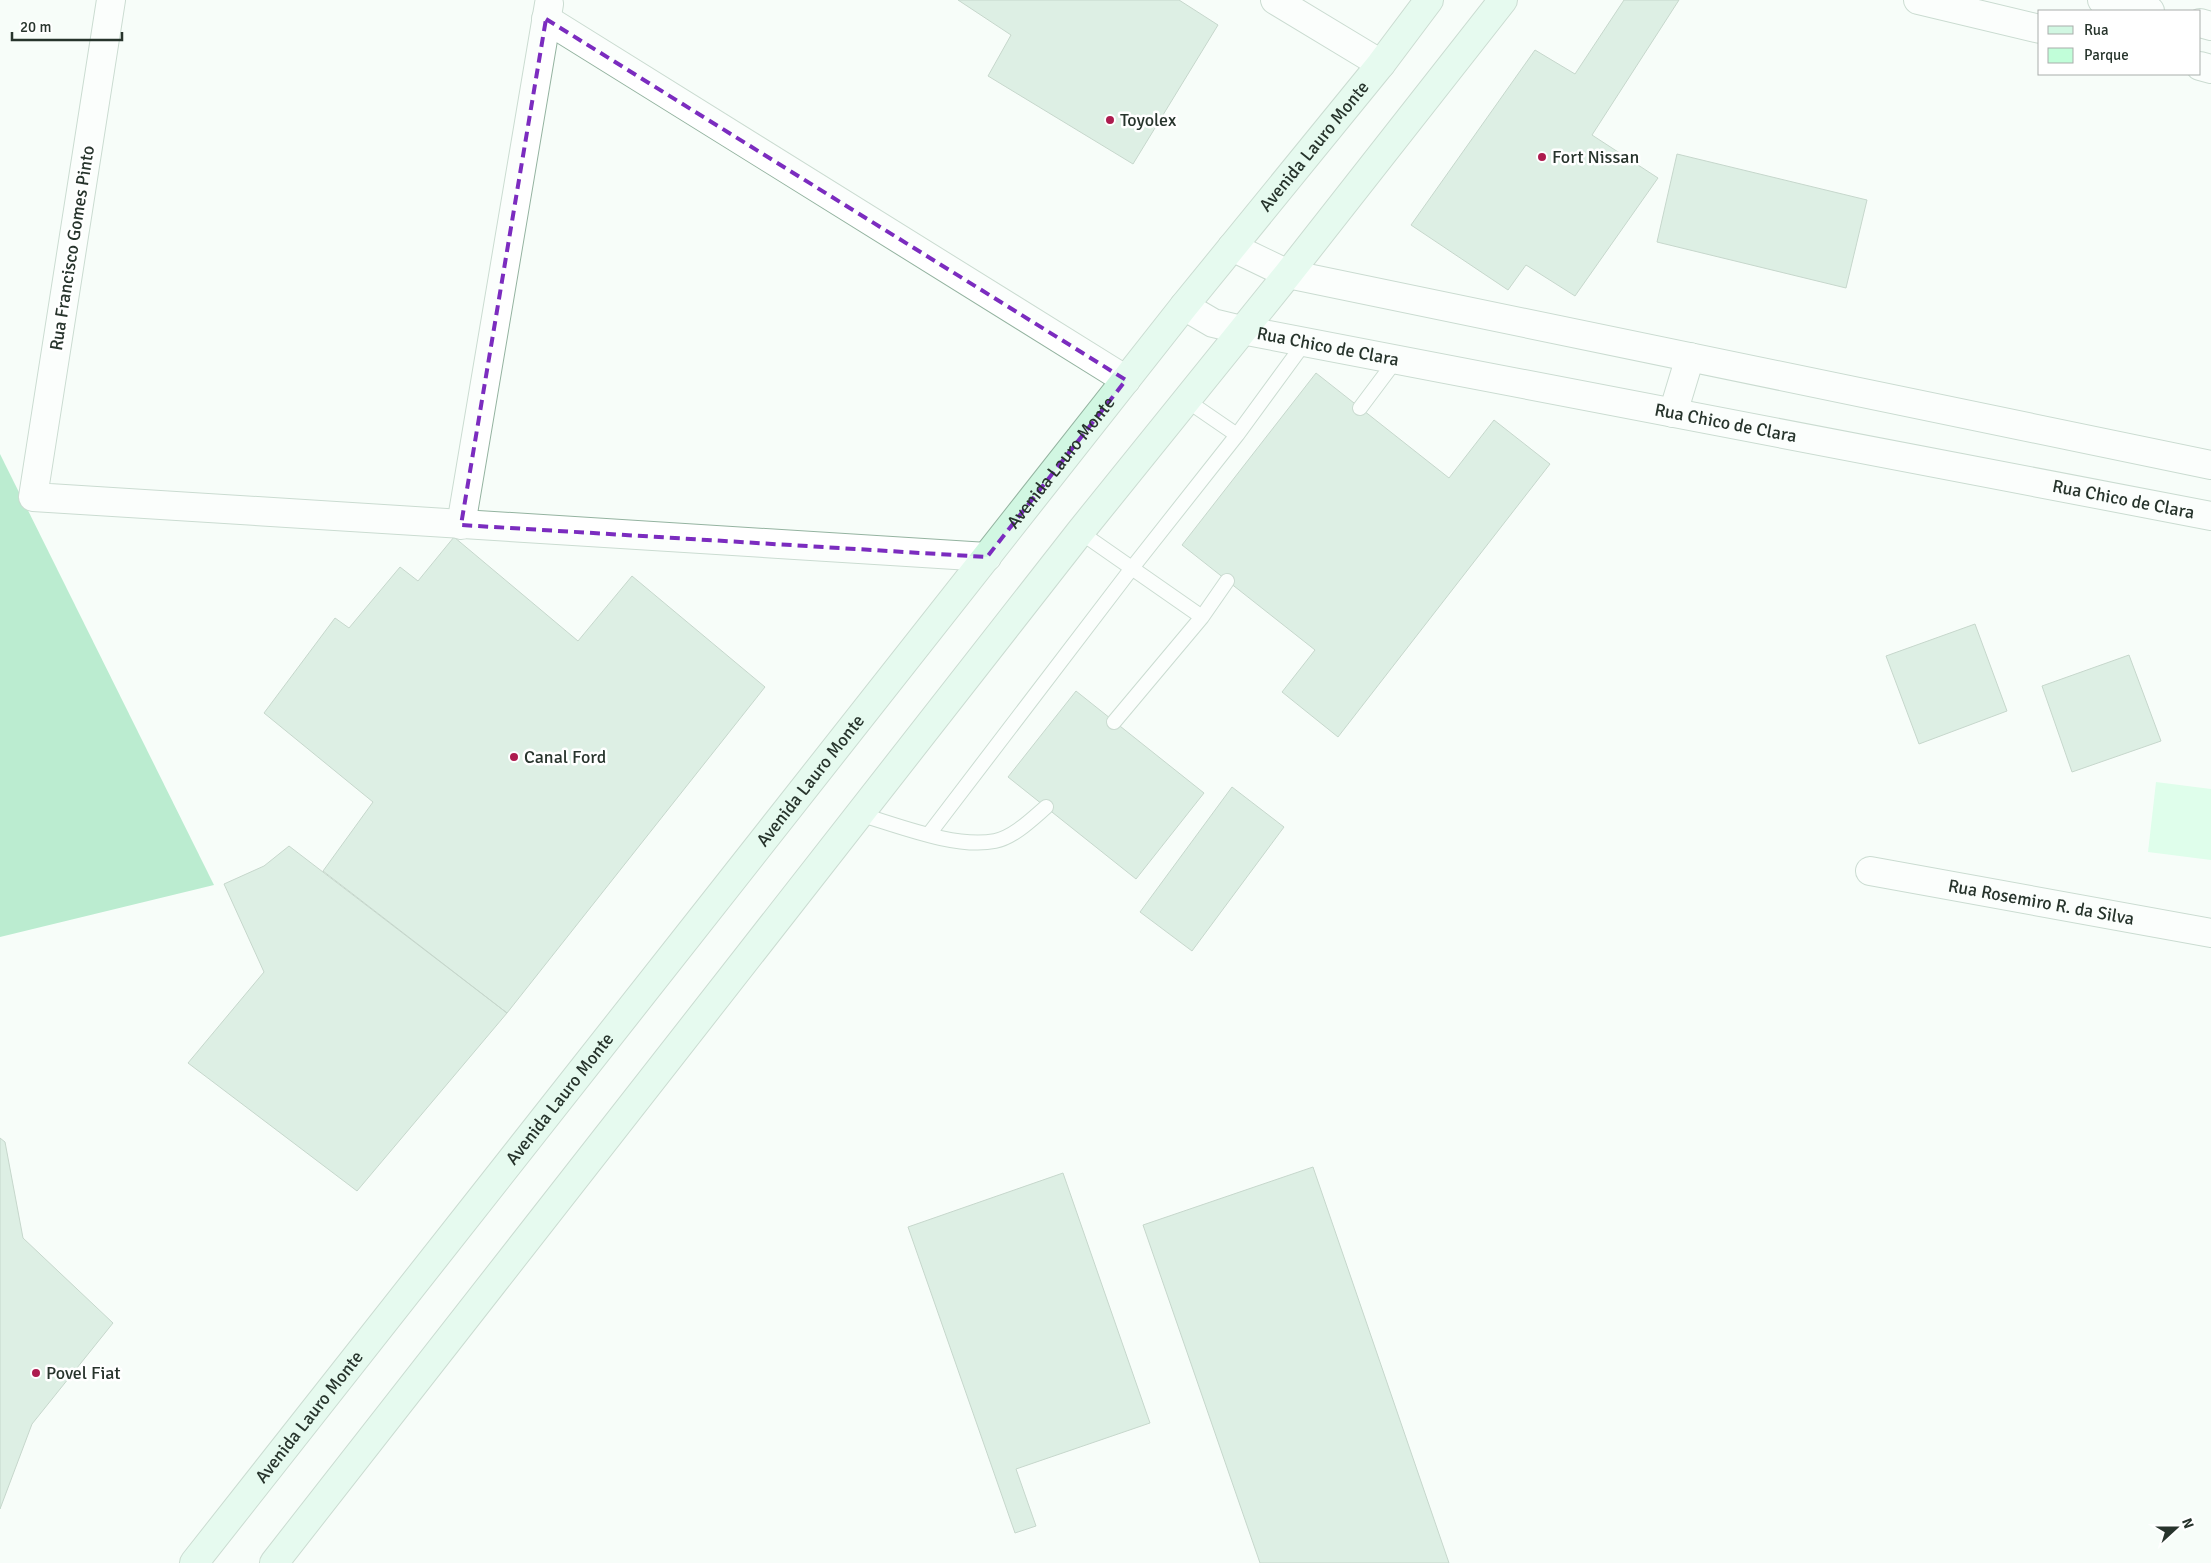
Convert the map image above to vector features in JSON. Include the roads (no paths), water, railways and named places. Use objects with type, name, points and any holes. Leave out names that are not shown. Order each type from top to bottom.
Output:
[{"type":"street","name":"Rua Francisco Gomes Pinto","points":[[110,0],[33,497],[461,525]]},
{"type":"street","points":[[1275,0],[1381,64]]},
{"type":"street","name":"Avenida Lauro Monte","points":[[194,1563],[1184,306],[1381,64],[1429,0]]},
{"type":"street","points":[[274,1563],[1080,532],[1288,274],[1503,0]]},
{"type":"street","points":[[1918,0],[2038,29]]},
{"type":"street","points":[[2102,0],[2146,10]]},
{"type":"street","points":[[987,557],[461,525],[548,10],[1126,380]]},
{"type":"street","points":[[1232,247],[1288,274],[2211,465]]},
{"type":"street","name":"Rua Chico de Clara","points":[[1184,306],[1213,323],[1242,330],[2211,516]]},
{"type":"street","points":[[1673,413],[1690,357]]},
{"type":"street","name":"Rua Rosemiro R. da Silva","points":[[1870,870],[2211,933]]},
{"type":"lane","points":[[929,834],[1132,568],[1237,435],[1305,342]]},
{"type":"lane","points":[[1360,408],[1396,360]]},
{"type":"lane","points":[[1186,400],[1237,435]]},
{"type":"lane","points":[[1080,532],[1202,617]]},
{"type":"lane","points":[[1114,722],[1202,617],[1227,581]]},
{"type":"lane","points":[[859,814],[961,843],[996,841],[1020,829],[1046,807]]},
{"type":"place","name":"Toyolex","points":[[1110,120]]},
{"type":"place","name":"Fort Nissan","points":[[1542,157]]},
{"type":"place","name":"Canal Ford","points":[[514,757]]},
{"type":"place","name":"Povel Fiat","points":[[36,1373]]}]
